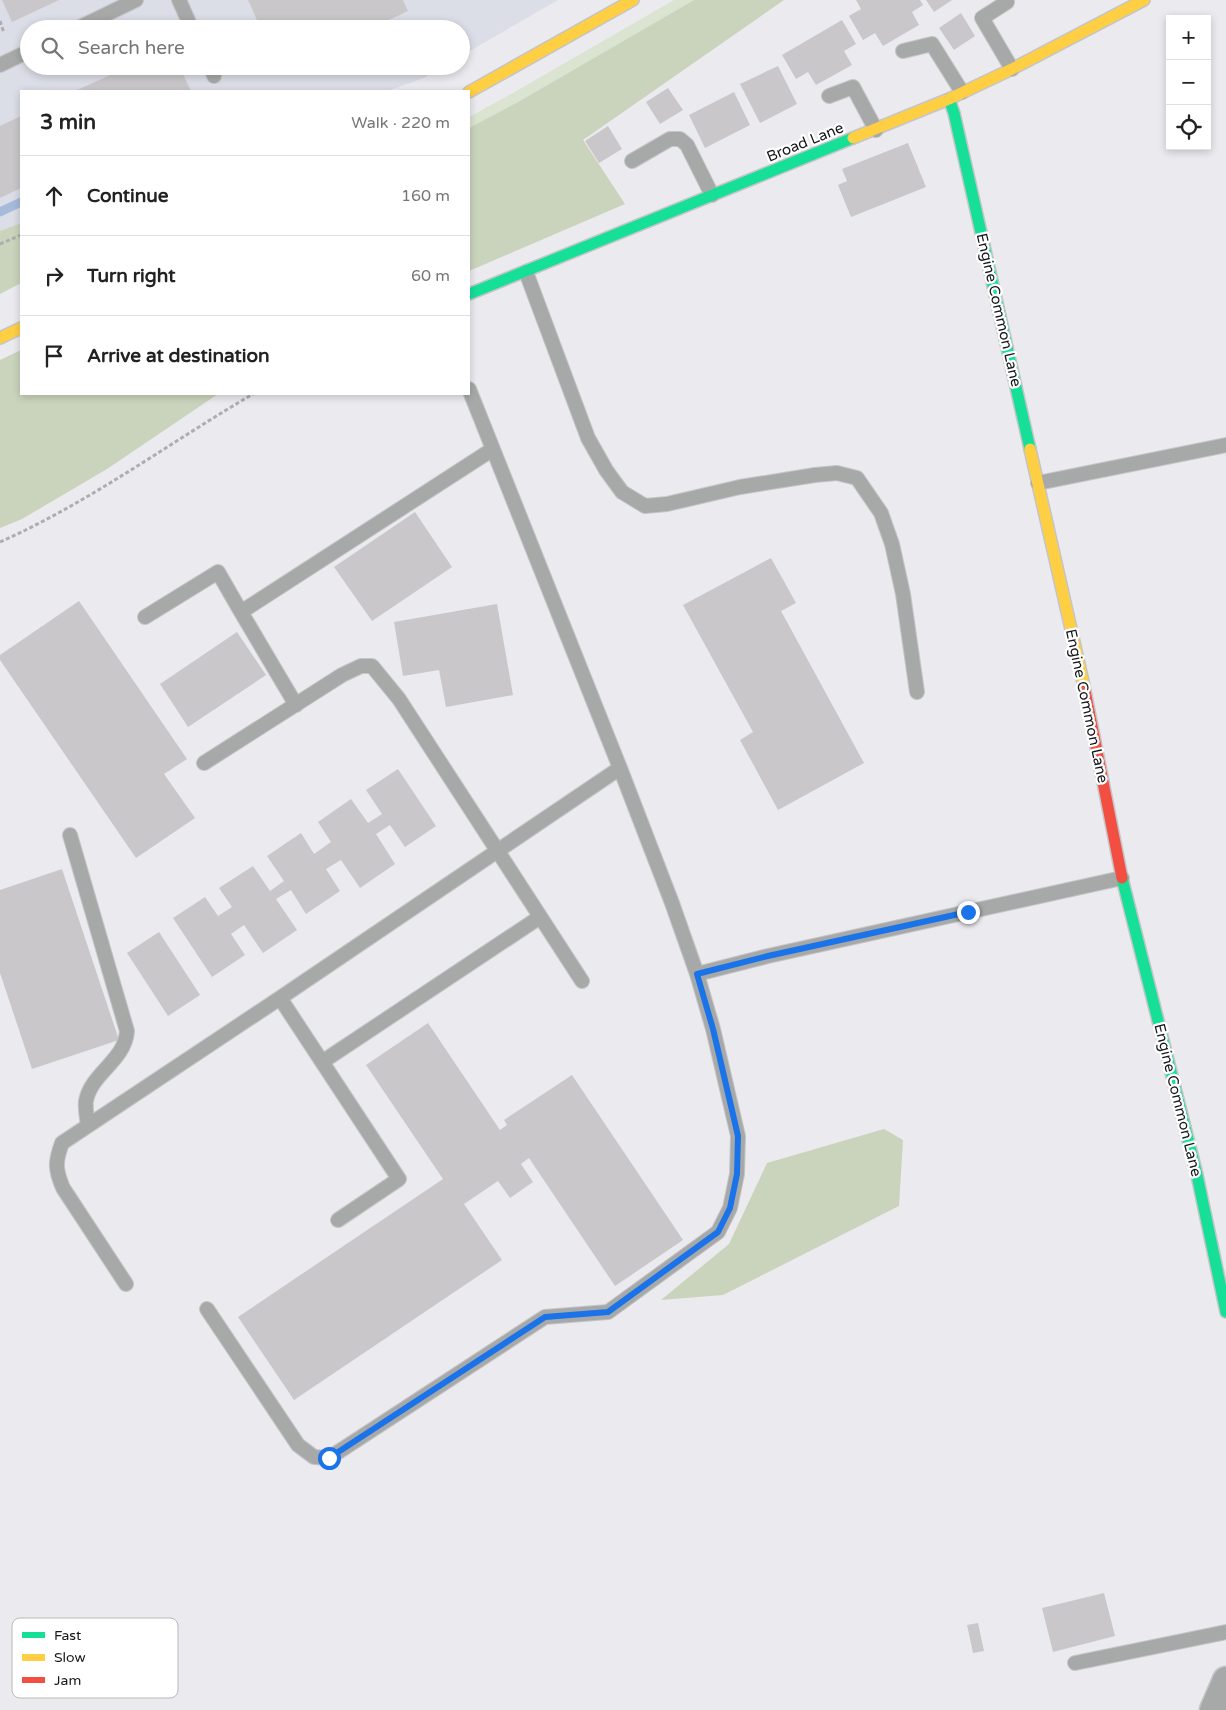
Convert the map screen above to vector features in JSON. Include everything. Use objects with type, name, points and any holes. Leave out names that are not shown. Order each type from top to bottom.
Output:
[{"type":"street","points":[[470,91],[633,0]]},
{"type":"street","name":"Broad Lane","points":[[470,294],[949,99],[1012,69],[1135,2]]},
{"type":"street","name":"Engine Common Lane","points":[[949,99],[954,113],[1092,722],[1122,878],[1197,1175],[1226,1312]]},
{"type":"street","points":[[0,338],[20,328]]},
{"type":"street","points":[[1213,1710],[1226,1680]]},
{"type":"lane","points":[[95,20],[136,0]]},
{"type":"lane","points":[[179,0],[188,20]]},
{"type":"lane","points":[[1007,2],[982,18],[1012,69]]},
{"type":"lane","points":[[903,51],[932,44],[962,92]]},
{"type":"lane","points":[[0,65],[20,55]]},
{"type":"lane","points":[[829,96],[853,87],[876,130]]},
{"type":"lane","points":[[632,161],[670,139],[680,139],[687,145],[712,194]]},
{"type":"lane","points":[[526,272],[588,438],[606,470],[622,492],[645,506],[667,504],[740,487],[815,475],[837,473],[857,478],[881,512],[892,544],[904,602],[917,692]]},
{"type":"lane","points":[[206,1309],[298,1445],[314,1457],[329,1458],[545,1317],[608,1312],[718,1232],[730,1208],[737,1174],[738,1136],[713,1029],[697,974],[620,768],[470,392]]},
{"type":"lane","points":[[1038,483],[1226,445]]},
{"type":"lane","points":[[241,612],[493,449]]},
{"type":"lane","points":[[145,617],[218,572],[296,705]]},
{"type":"lane","points":[[204,763],[342,675],[360,666],[372,666],[400,699],[582,981]]},
{"type":"lane","points":[[126,1284],[63,1188],[58,1175],[56,1159],[62,1143],[620,768]]},
{"type":"lane","points":[[70,835],[127,1031],[127,1040],[123,1049],[92,1086],[86,1101],[88,1125]]},
{"type":"lane","points":[[697,974],[768,956],[1122,878]]},
{"type":"lane","points":[[322,1062],[540,917]]},
{"type":"lane","points":[[280,998],[400,1179],[338,1220]]},
{"type":"lane","points":[[1075,1663],[1226,1632]]},
{"type":"path","points":[[0,20],[4,34]]},
{"type":"path","points":[[0,244],[20,235]]},
{"type":"path","points":[[0,542],[28,529],[114,481],[251,395]]},
{"type":"shaded area","points":[[0,0],[558,0],[470,51],[470,20],[20,20],[20,75],[429,75],[390,90],[20,90],[20,223],[0,231]]},
{"type":"green space","points":[[674,0],[694,0],[518,102],[470,127],[470,116]]},
{"type":"green space","points":[[694,0],[784,0],[583,140],[625,204],[470,271],[470,127],[518,102]]},
{"type":"green space","points":[[20,223],[20,284],[0,294],[0,231]]},
{"type":"green space","points":[[20,350],[20,395],[217,395],[107,469],[22,519],[0,528],[0,360]]},
{"type":"green space","points":[[884,1129],[903,1140],[899,1206],[723,1295],[661,1300],[729,1244],[767,1163]]},
{"type":"building","points":[[2,0],[59,0],[12,22]]},
{"type":"building","points":[[248,0],[403,0],[408,11],[389,20],[257,20]]},
{"type":"building","points":[[856,0],[920,0],[923,5],[912,12],[919,25],[883,46],[875,33],[863,40],[849,16],[861,9]]},
{"type":"building","points":[[926,0],[952,0],[934,12]]},
{"type":"building","points":[[961,13],[975,36],[954,50],[939,28]]},
{"type":"building","points":[[842,20],[856,44],[844,51],[852,65],[816,85],[808,72],[796,79],[782,55]]},
{"type":"building","points":[[778,66],[797,104],[760,123],[740,84]]},
{"type":"building","points":[[110,75],[183,75],[191,90],[77,90]]},
{"type":"building","points":[[668,88],[683,110],[660,124],[646,102]]},
{"type":"building","points":[[734,92],[750,125],[705,148],[689,115]]},
{"type":"building","points":[[20,116],[20,188],[0,198],[0,126]]},
{"type":"building","points":[[608,126],[622,149],[599,163],[585,141]]},
{"type":"building","points":[[908,143],[926,187],[851,217],[838,185],[847,181],[842,169]]},
{"type":"building","points":[[415,512],[452,567],[372,621],[334,567]]},
{"type":"building","points":[[771,558],[796,603],[781,611],[864,763],[778,810],[740,740],[753,732],[683,605]]},
{"type":"building","points":[[79,601],[187,759],[164,774],[195,818],[136,858],[0,660],[0,655]]},
{"type":"building","points":[[497,604],[513,695],[446,707],[439,670],[403,676],[394,622]]},
{"type":"building","points":[[237,632],[266,675],[188,727],[160,684]]},
{"type":"building","points":[[398,769],[436,826],[405,847],[390,825],[376,834],[395,864],[360,888],[341,860],[326,869],[340,891],[306,914],[291,890],[276,899],[297,930],[263,953],[244,925],[231,934],[245,955],[212,977],[173,918],[205,897],[218,916],[232,907],[219,888],[253,866],[270,891],[284,881],[267,856],[301,833],[314,854],[331,842],[318,822],[351,799],[368,823],[382,814],[366,790]]},
{"type":"building","points":[[62,869],[119,1040],[32,1069],[0,973],[0,890]]},
{"type":"building","points":[[159,932],[200,995],[168,1016],[127,953]]},
{"type":"building","points":[[428,1023],[500,1130],[507,1125],[504,1120],[572,1075],[683,1240],[615,1286],[529,1158],[521,1164],[533,1182],[510,1198],[498,1181],[464,1204],[502,1260],[294,1400],[238,1317],[443,1179],[366,1065]]},
{"type":"building","points":[[1104,1593],[1115,1636],[1053,1652],[1042,1608]]},
{"type":"building","points":[[978,1623],[984,1651],[973,1653],[967,1625]]},
{"type":"waterway","points":[[0,212],[20,202]]},
{"type":"traffic: fast","points":[[949,99],[954,113],[1030,449]]},
{"type":"traffic: fast","points":[[470,294],[853,138]]},
{"type":"traffic: fast","points":[[1122,878],[1197,1175],[1226,1312]]},
{"type":"traffic: slow","points":[[470,91],[633,0]]},
{"type":"traffic: slow","points":[[853,138],[949,99],[1012,69],[1144,0]]},
{"type":"traffic: slow","points":[[0,338],[20,328]]},
{"type":"traffic: slow","points":[[1030,449],[1084,686]]},
{"type":"traffic: jam","points":[[1084,686],[1122,878]]},
{"type":"route","points":[[329,1458],[545,1317],[608,1312],[718,1232],[730,1208],[737,1174],[738,1136],[713,1029],[697,974],[768,956],[968,912]]}]
